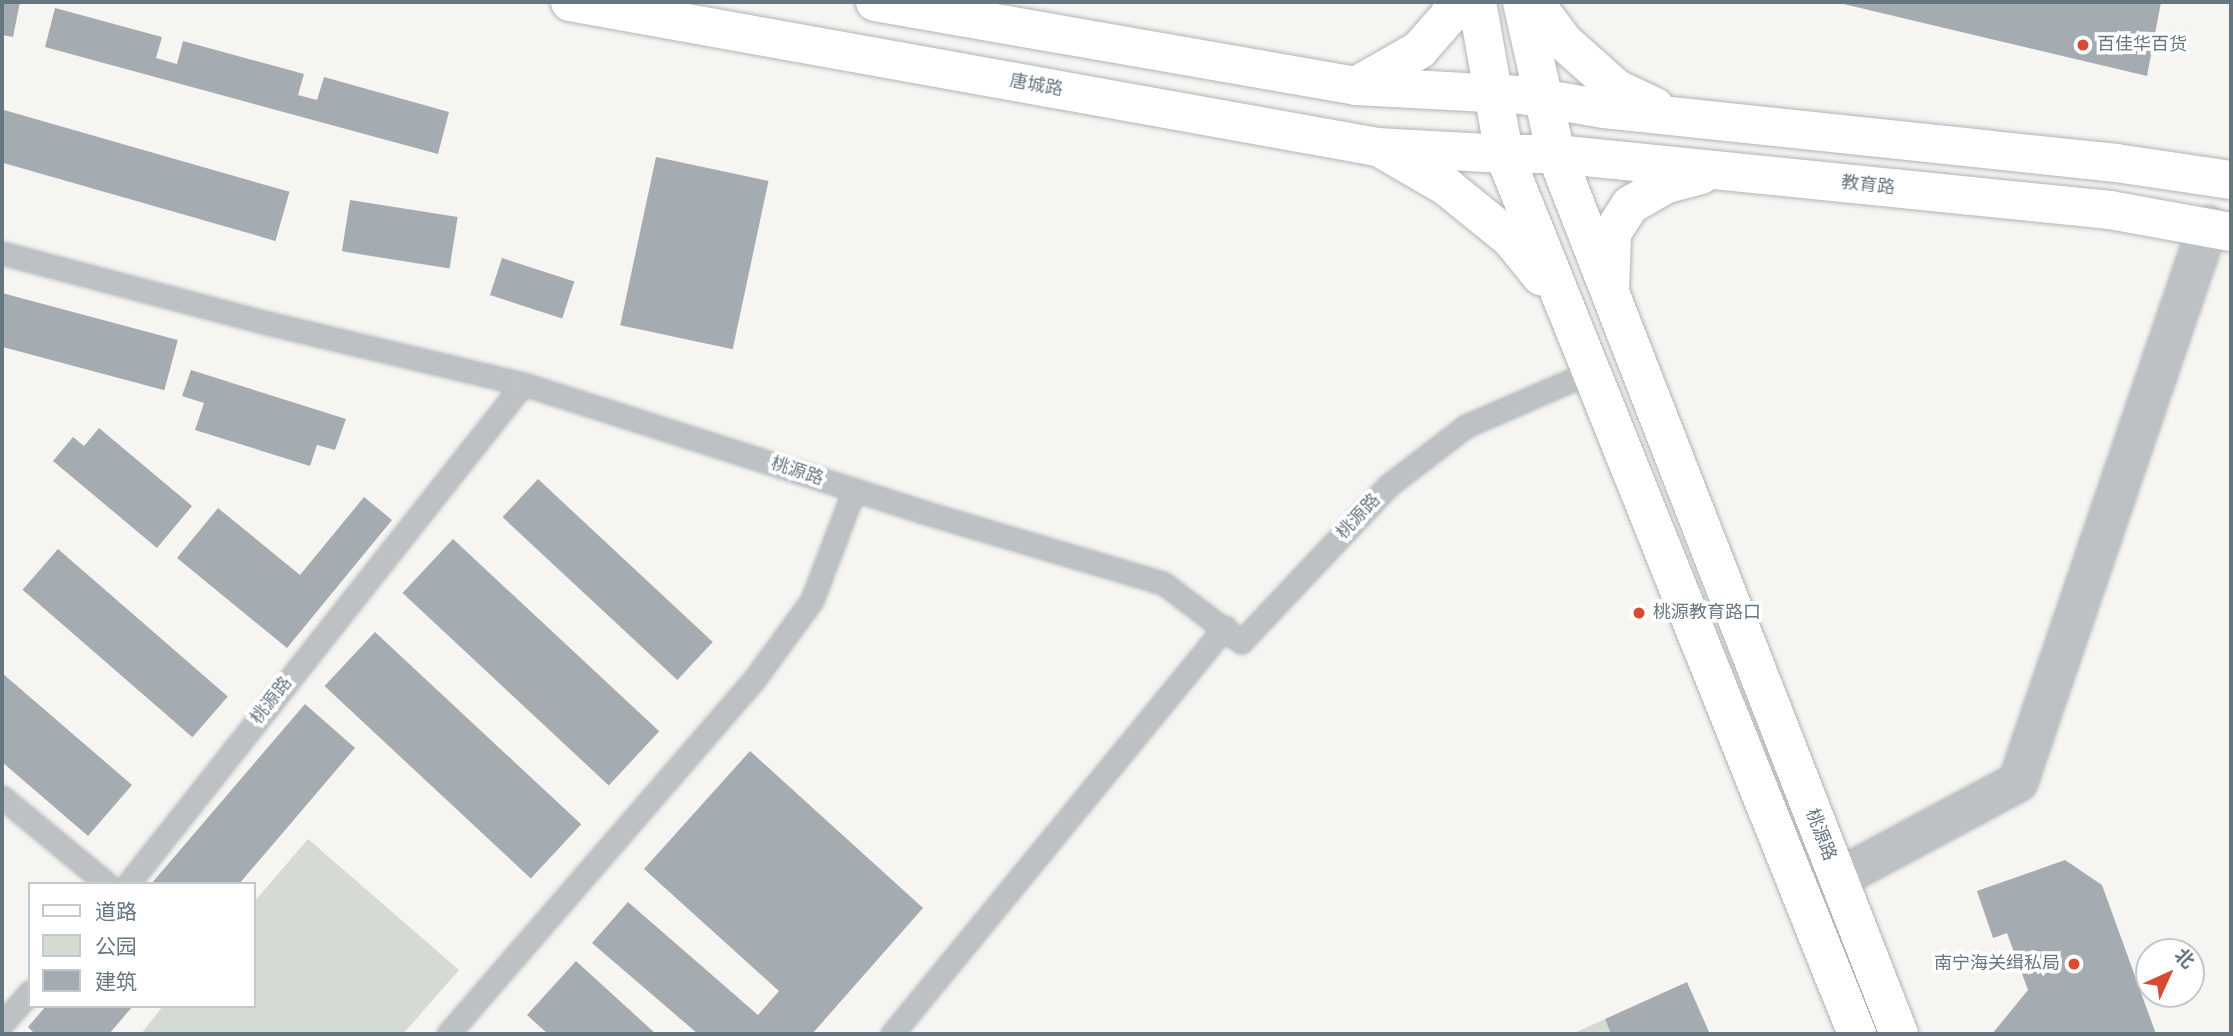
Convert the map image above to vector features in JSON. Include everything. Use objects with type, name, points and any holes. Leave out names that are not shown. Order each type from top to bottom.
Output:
[{"type":"main road","name":"唐城路","points":[[570,2],[1377,147],[1504,154]]},
{"type":"main road","points":[[875,2],[1356,86],[1521,97],[2116,163],[2231,180]]},
{"type":"main road","points":[[1356,86],[1419,50],[1449,16],[1454,2]]},
{"type":"main road","name":"桃源路","points":[[1477,2],[1521,97],[1556,154],[1899,1034]]},
{"type":"main road","name":"桃源路","points":[[1522,2],[1521,97],[1504,154],[1588,373],[1857,1034]]},
{"type":"main road","points":[[1534,2],[1564,43],[1617,89],[1673,115]]},
{"type":"main road","points":[[1377,147],[1447,187],[1511,239],[1562,301]]},
{"type":"main road","name":"教育路","points":[[1504,154],[1556,154],[2110,210],[2220,229]]},
{"type":"main road","points":[[1610,291],[1612,233],[1630,205],[1664,186],[1717,170]]},
{"type":"street","points":[[1837,879],[2018,782],[2220,229]]},
{"type":"lane","points":[[2,253],[267,323],[523,384]]},
{"type":"lane","name":"桃源路","points":[[130,882],[523,384],[854,490],[1163,583],[1225,627],[1241,642],[1390,485],[1466,426],[1588,373]]},
{"type":"lane","points":[[448,1034],[753,681],[812,600],[854,490]]},
{"type":"lane","points":[[891,1034],[1225,627]]},
{"type":"lane","points":[[2,797],[105,882]]},
{"type":"lane","points":[[2,1024],[28,994]]},
{"type":"green space","points":[[308,839],[459,970],[403,1034],[141,1034],[161,1008],[256,1008],[256,900]]},
{"type":"green space","points":[[1605,1019],[1611,1034],[1572,1034]]},
{"type":"building","points":[[2,2],[20,2],[13,37],[2,35]]},
{"type":"building","name":"百佳华百货","points":[[1835,2],[2161,2],[2147,76]]},
{"type":"building","points":[[55,8],[162,37],[156,58],[177,64],[183,41],[304,74],[298,95],[317,100],[324,77],[449,112],[438,154],[45,47]]},
{"type":"building","points":[[4,110],[289,192],[275,241],[2,162]]},
{"type":"building","points":[[656,157],[768,181],[733,349],[620,325]]},
{"type":"building","points":[[350,200],[458,217],[450,268],[342,251]]},
{"type":"building","points":[[502,258],[574,281],[562,319],[490,295]]},
{"type":"building","points":[[2,293],[178,340],[164,390],[2,347]]},
{"type":"building","points":[[191,370],[346,419],[335,450],[317,445],[310,466],[195,430],[204,403],[182,396]]},
{"type":"building","points":[[99,428],[192,506],[157,548],[53,461],[73,437],[84,446]]},
{"type":"building","points":[[538,479],[713,642],[677,680],[503,517]]},
{"type":"building","points":[[364,497],[392,520],[287,648],[177,558],[218,508],[300,575]]},
{"type":"building","points":[[453,539],[659,731],[609,785],[403,593]]},
{"type":"building","points":[[58,549],[228,697],[192,737],[23,590]]},
{"type":"building","points":[[375,632],[581,824],[531,878],[325,686]]},
{"type":"building","points":[[2,673],[132,785],[88,836],[2,762]]},
{"type":"building","points":[[305,704],[355,748],[241,882],[153,882]]},
{"type":"building","points":[[750,751],[923,908],[812,1034],[698,1034],[592,943],[628,902],[758,1015],[779,991],[644,869]]},
{"type":"building","name":"南宁海关缉私局","points":[[2065,860],[2102,885],[2135,976],[2135,1008],[2147,1008],[2156,1034],[1992,1034],[2028,990],[2007,933],[1993,938],[1977,891]]},
{"type":"building","points":[[576,961],[656,1034],[548,1034],[527,1015]]},
{"type":"building","points":[[1687,982],[1710,1034],[1611,1034],[1605,1019]]},
{"type":"building","points":[[44,1008],[131,1008],[109,1034],[35,1034],[28,1027]]},
{"type":"place","name":"百佳华百货","points":[[2083,45]]},
{"type":"place","name":"桃源教育路口","points":[[1639,613]]},
{"type":"place","name":"南宁海关缉私局","points":[[2074,964]]}]
